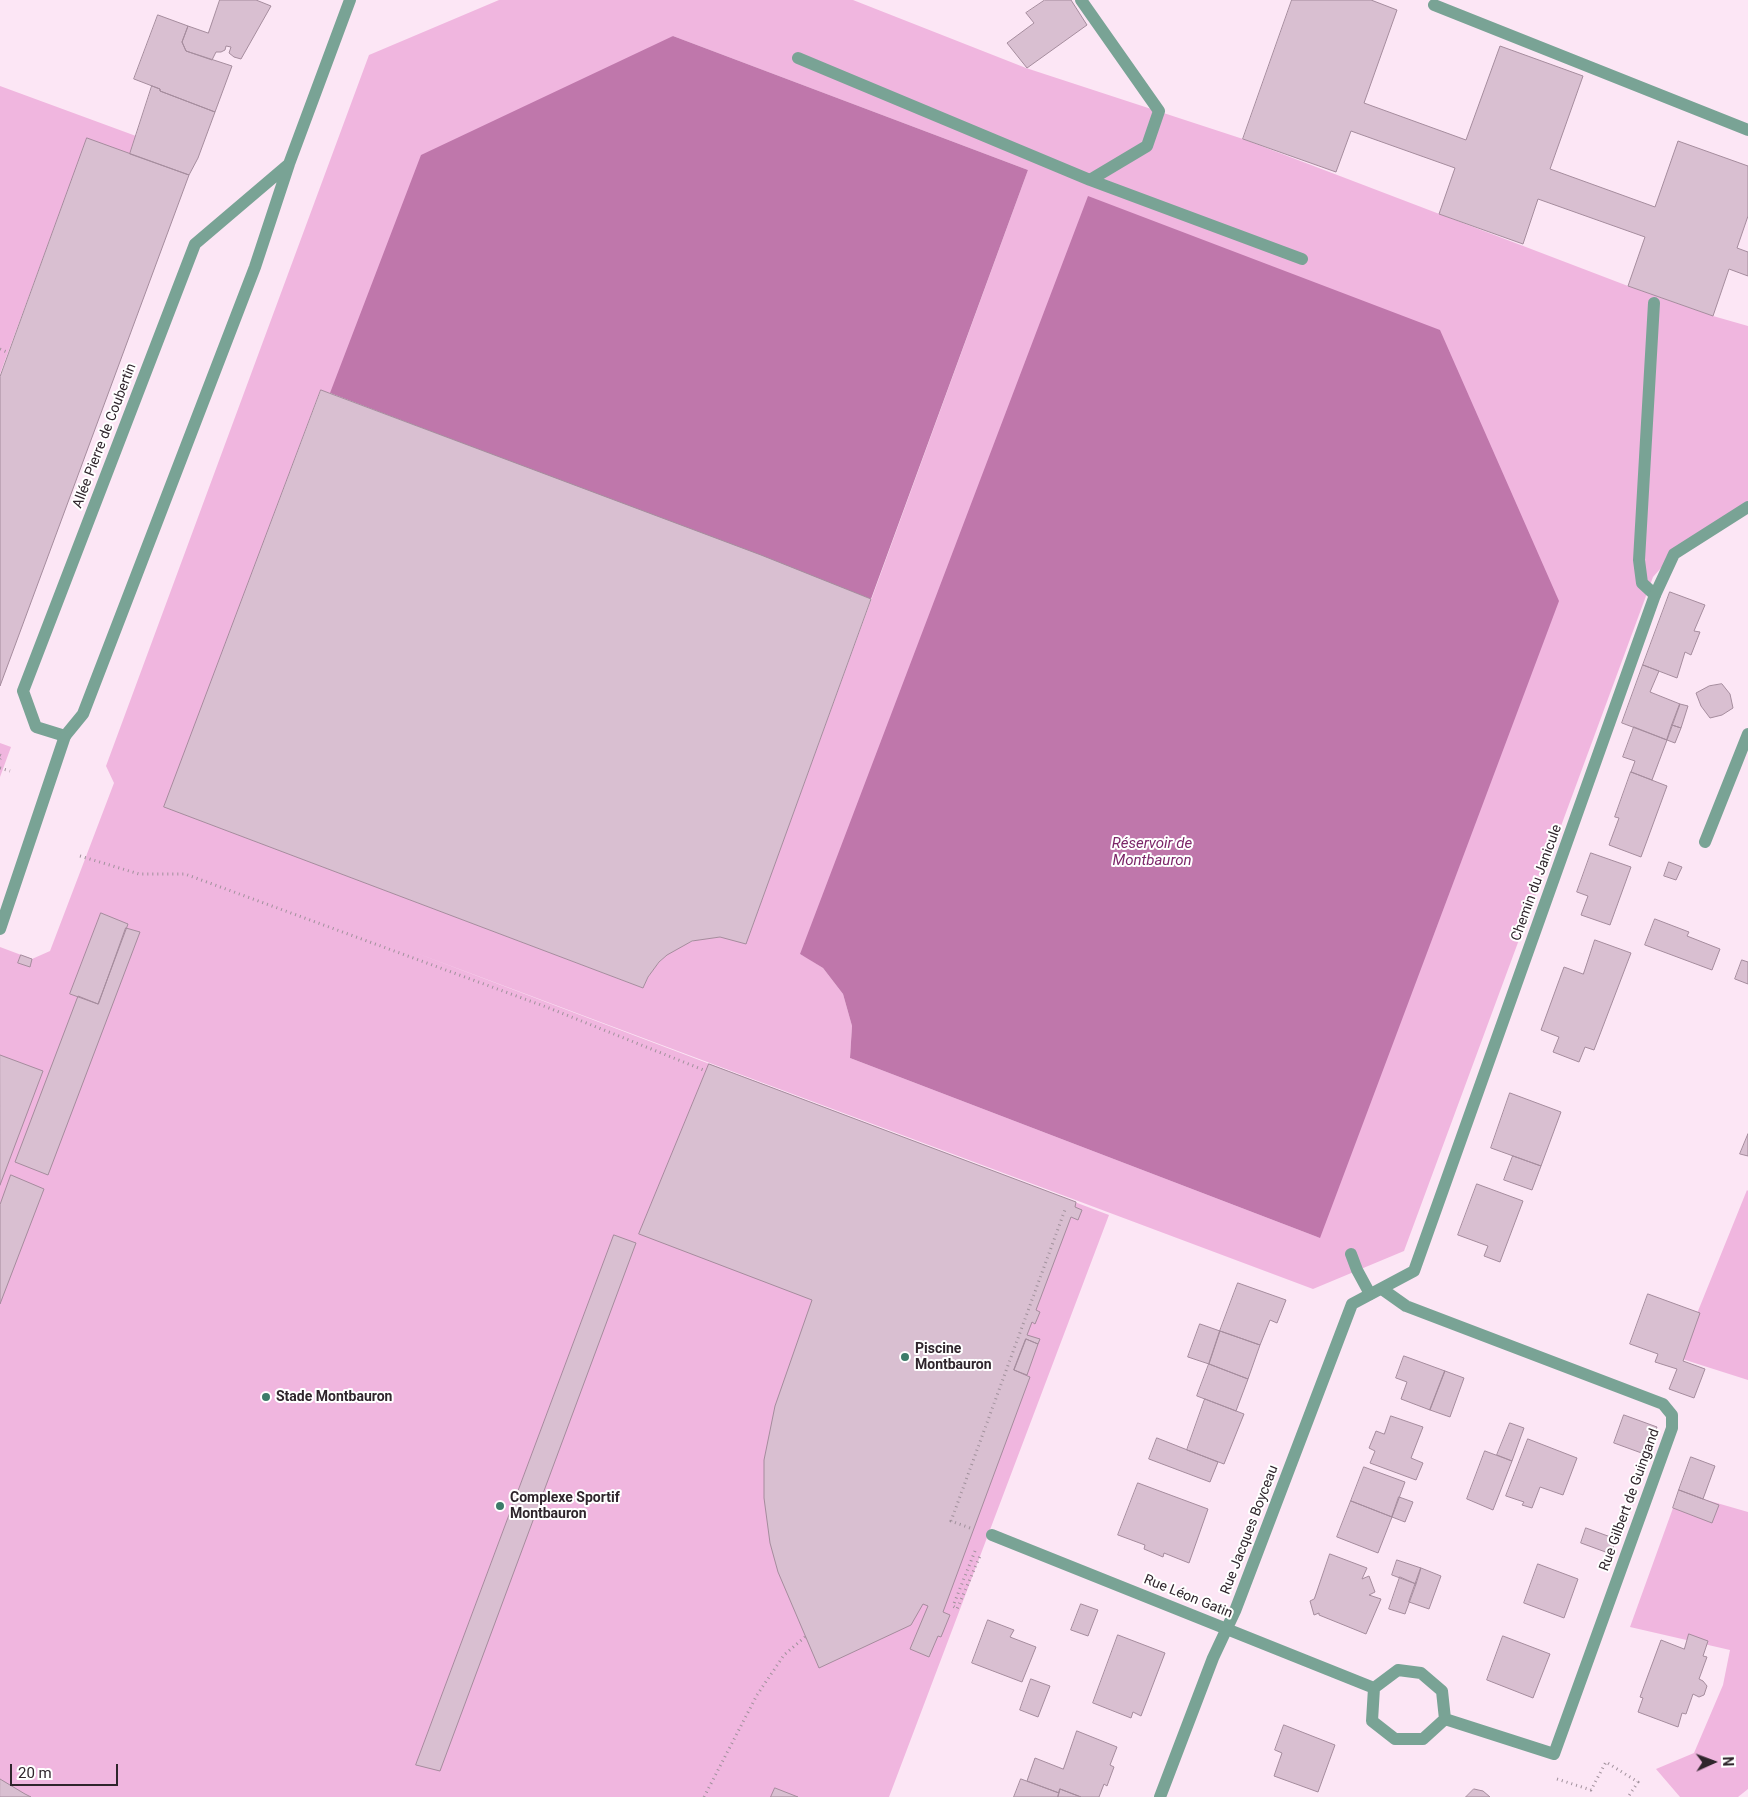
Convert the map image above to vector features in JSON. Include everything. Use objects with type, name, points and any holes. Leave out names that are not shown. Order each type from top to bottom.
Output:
[{"type":"street","name":"Allée Pierre de Coubertin","points":[[0,929],[65,736],[83,714],[255,267],[289,164],[350,0]]},
{"type":"street","points":[[1081,0],[1159,111],[1147,146],[1090,180]]},
{"type":"street","points":[[1434,5],[1748,130]]},
{"type":"street","points":[[798,58],[1090,180],[1302,259]]},
{"type":"street","name":"Allée Pierre de Coubertin","points":[[65,736],[36,727],[23,690],[195,244],[289,164]]},
{"type":"street","points":[[1654,303],[1639,560],[1642,583],[1655,595]]},
{"type":"street","name":"Chemin du Janicule","points":[[1376,1292],[1414,1272],[1655,595],[1674,554],[1748,506]]},
{"type":"street","points":[[1705,842],[1748,734]]},
{"type":"street","points":[[1351,1254],[1357,1270],[1376,1292]]},
{"type":"street","name":"Rue Jacques Boyceau","points":[[1160,1797],[1352,1304],[1376,1292]]},
{"type":"street","name":"Rue Gilbert de Guingand","points":[[1376,1292],[1406,1306],[1663,1404],[1672,1415],[1672,1428],[1554,1754]]},
{"type":"street","name":"Rue Léon Gatin","points":[[992,1535],[1374,1688]]},
{"type":"street","points":[[1398,1670],[1422,1673],[1442,1692],[1444,1718],[1423,1739],[1394,1739],[1372,1722],[1374,1688],[1398,1670]]},
{"type":"street","points":[[1444,1718],[1554,1754]]},
{"type":"path","points":[[0,349],[9,353]]},
{"type":"path","points":[[0,755],[2,756],[0,759]]},
{"type":"path","points":[[0,768],[10,771]]},
{"type":"path","points":[[80,856],[139,874],[185,874],[549,1008],[706,1071]]},
{"type":"path","points":[[974,1530],[951,1521],[1066,1207]]},
{"type":"path","points":[[978,1542],[952,1606],[957,1610],[980,1557],[992,1535]]},
{"type":"path","points":[[704,1797],[757,1695],[784,1655],[806,1636]]},
{"type":"path","points":[[1554,1754],[1555,1778],[1592,1790],[1606,1762],[1638,1782],[1628,1797]]},
{"type":"shaded area","points":[[499,0],[853,0],[1026,68],[1243,139],[1628,286],[1713,316],[1748,326],[1748,508],[1669,559],[1653,577],[1404,1251],[1313,1289],[411,951],[1109,1215],[889,1797],[0,1797],[0,947],[32,959],[50,951],[114,783],[106,766],[369,55]],"holes":[[[673,36],[1028,170],[746,943],[720,937],[695,940],[673,950],[664,958],[643,988],[165,807],[320,391],[330,393]],[[807,958],[1320,1238],[850,1058],[852,1026],[843,994],[823,968]]]},
{"type":"shaded area","points":[[0,86],[136,136],[130,154],[87,139],[0,374]]},
{"type":"shaded area","points":[[0,743],[11,747],[0,777]]},
{"type":"shaded area","points":[[1748,1191],[1748,1380],[1679,1358]]},
{"type":"shaded area","points":[[1703,1499],[1748,1512],[1748,1789],[1738,1797],[1680,1797],[1656,1769],[1694,1753],[1723,1685],[1730,1650],[1630,1627],[1673,1508],[1695,1516]]},
{"type":"water","points":[[673,36],[1028,170],[871,599],[330,393],[421,155]]},
{"type":"water","name":"Réservoir de Montbauron","points":[[1088,196],[1440,330],[1559,601],[1320,1238],[850,1058],[852,1026],[843,994],[823,968],[800,954]]},
{"type":"building","points":[[220,0],[256,0],[271,6],[241,59],[229,53],[231,47],[226,46],[225,50],[216,52],[212,60],[186,51],[182,42],[188,26],[208,33]]},
{"type":"building","points":[[1045,0],[1071,0],[1087,25],[1027,68],[1007,43],[1034,23],[1026,13]]},
{"type":"building","points":[[1292,0],[1371,0],[1397,10],[1364,103],[1466,140],[1500,46],[1583,76],[1550,169],[1655,207],[1678,141],[1748,166],[1748,216],[1737,248],[1748,252],[1748,276],[1729,269],[1713,316],[1628,286],[1645,237],[1538,199],[1523,244],[1439,214],[1455,168],[1351,131],[1336,172],[1243,139]]},
{"type":"building","points":[[158,15],[188,26],[182,42],[186,51],[232,66],[215,112],[134,79]]},
{"type":"building","points":[[152,86],[160,89],[160,91],[215,112],[198,158],[189,175],[130,154]]},
{"type":"building","points":[[87,138],[189,175],[0,686],[0,377]]},
{"type":"building","points":[[321,390],[761,555],[871,599],[746,944],[720,937],[692,941],[667,955],[659,962],[648,977],[643,988],[164,807]]},
{"type":"building","points":[[1670,592],[1705,605],[1694,631],[1700,632],[1691,655],[1685,652],[1677,678],[1643,665]]},
{"type":"building","points":[[1643,665],[1659,671],[1650,692],[1680,704],[1667,740],[1622,723]]},
{"type":"building","points":[[1722,684],[1730,694],[1733,708],[1722,715],[1710,718],[1701,706],[1696,693],[1709,686]]},
{"type":"building","points":[[1680,704],[1688,706],[1681,728],[1672,725]]},
{"type":"building","points":[[1672,725],[1681,728],[1675,743],[1667,740]]},
{"type":"building","points":[[1634,727],[1667,740],[1652,780],[1631,772],[1635,761],[1623,757]]},
{"type":"building","points":[[1631,772],[1667,786],[1641,857],[1609,845],[1619,818],[1615,817]]},
{"type":"building","points":[[1591,853],[1631,867],[1610,925],[1581,915],[1588,896],[1577,892]]},
{"type":"building","points":[[1669,862],[1682,867],[1676,880],[1664,876]]},
{"type":"building","points":[[101,913],[128,924],[98,1004],[70,994]]},
{"type":"building","points":[[1655,919],[1689,932],[1687,936],[1720,949],[1712,970],[1645,945]]},
{"type":"building","points":[[126,928],[140,932],[48,1175],[15,1162],[78,996],[98,1004]]},
{"type":"building","points":[[1595,940],[1631,953],[1594,1050],[1585,1047],[1579,1062],[1553,1052],[1559,1037],[1541,1030],[1564,967],[1583,974]]},
{"type":"building","points":[[21,955],[32,959],[30,967],[18,963]]},
{"type":"building","points":[[1742,960],[1748,962],[1748,984],[1735,979]]},
{"type":"building","points":[[0,1055],[43,1071],[0,1185]]},
{"type":"building","name":"Piscine Montbauron","points":[[709,1064],[1076,1202],[1075,1207],[1082,1210],[1078,1220],[1071,1217],[1036,1310],[1040,1312],[1035,1324],[1032,1322],[1027,1335],[1040,1339],[1038,1344],[1026,1339],[1014,1370],[1030,1377],[943,1612],[950,1615],[941,1637],[938,1636],[929,1657],[910,1649],[928,1606],[923,1604],[911,1625],[819,1668],[778,1572],[770,1543],[764,1498],[764,1460],[775,1406],[812,1300],[639,1234]]},
{"type":"building","points":[[1510,1093],[1561,1112],[1541,1166],[1491,1148]]},
{"type":"building","points":[[1748,1134],[1748,1156],[1740,1154]]},
{"type":"building","points":[[1513,1156],[1541,1166],[1532,1190],[1504,1180]]},
{"type":"building","points":[[11,1175],[44,1189],[0,1304],[0,1205]]},
{"type":"building","points":[[1477,1184],[1523,1201],[1500,1262],[1484,1256],[1488,1246],[1458,1235]]},
{"type":"building","points":[[614,1235],[636,1243],[440,1771],[416,1765]]},
{"type":"building","points":[[1238,1283],[1286,1300],[1277,1323],[1270,1320],[1260,1345],[1220,1331]]},
{"type":"building","points":[[1648,1294],[1700,1313],[1683,1361],[1705,1369],[1694,1398],[1669,1389],[1677,1369],[1655,1362],[1658,1354],[1630,1344]]},
{"type":"building","points":[[1200,1324],[1220,1331],[1209,1364],[1188,1357]]},
{"type":"building","points":[[1220,1331],[1260,1345],[1248,1379],[1209,1364]]},
{"type":"building","points":[[1026,1339],[1038,1344],[1027,1375],[1014,1370]]},
{"type":"building","points":[[1404,1356],[1445,1371],[1430,1410],[1401,1399],[1407,1382],[1396,1378]]},
{"type":"building","points":[[1209,1364],[1248,1379],[1236,1411],[1197,1396]]},
{"type":"building","points":[[1445,1371],[1464,1378],[1450,1417],[1430,1410]]},
{"type":"building","points":[[1205,1399],[1244,1414],[1224,1464],[1187,1450]]},
{"type":"building","points":[[1624,1415],[1657,1427],[1647,1455],[1614,1443]]},
{"type":"building","points":[[1391,1416],[1423,1427],[1411,1458],[1423,1463],[1416,1480],[1370,1463],[1375,1451],[1369,1448],[1376,1431],[1384,1434]]},
{"type":"building","points":[[1510,1423],[1524,1428],[1512,1461],[1497,1455]]},
{"type":"building","points":[[1157,1438],[1218,1462],[1210,1482],[1149,1459]]},
{"type":"building","points":[[1528,1439],[1577,1458],[1563,1495],[1540,1487],[1532,1508],[1522,1505],[1524,1502],[1506,1496]]},
{"type":"building","points":[[1485,1451],[1512,1461],[1493,1510],[1467,1499]]},
{"type":"building","points":[[1691,1457],[1715,1466],[1703,1499],[1679,1490]]},
{"type":"building","points":[[1364,1467],[1405,1482],[1392,1517],[1351,1501]]},
{"type":"building","points":[[1138,1483],[1208,1509],[1189,1563],[1164,1553],[1163,1557],[1144,1549],[1145,1545],[1118,1535]]},
{"type":"building","points":[[1679,1490],[1719,1505],[1712,1523],[1673,1508]]},
{"type":"building","points":[[1399,1497],[1413,1502],[1405,1522],[1392,1517]]},
{"type":"building","points":[[1351,1501],[1392,1517],[1378,1553],[1337,1537]]},
{"type":"building","points":[[1586,1528],[1616,1539],[1611,1554],[1581,1543]]},
{"type":"building","points":[[1330,1554],[1367,1568],[1362,1579],[1369,1576],[1375,1592],[1369,1595],[1381,1599],[1366,1634],[1319,1615],[1319,1613],[1314,1615],[1310,1601],[1314,1599]]},
{"type":"building","points":[[1397,1560],[1421,1568],[1416,1584],[1392,1575]]},
{"type":"building","points":[[1538,1564],[1578,1579],[1564,1618],[1524,1603]]},
{"type":"building","points":[[1421,1568],[1441,1576],[1429,1609],[1409,1602]]},
{"type":"building","points":[[1400,1577],[1416,1584],[1405,1614],[1389,1609]]},
{"type":"building","points":[[1081,1604],[1098,1610],[1088,1636],[1071,1630]]},
{"type":"building","points":[[988,1620],[1014,1630],[1010,1637],[1036,1647],[1022,1682],[972,1663]]},
{"type":"building","points":[[1689,1634],[1708,1641],[1703,1656],[1707,1657],[1699,1679],[1707,1686],[1704,1695],[1699,1697],[1693,1694],[1686,1714],[1682,1713],[1678,1727],[1638,1712],[1643,1698],[1640,1697],[1661,1640],[1684,1649]]},
{"type":"building","points":[[1118,1635],[1165,1653],[1141,1716],[1133,1712],[1131,1718],[1093,1703]]},
{"type":"building","points":[[1503,1636],[1550,1654],[1533,1698],[1487,1680]]},
{"type":"building","points":[[1031,1679],[1050,1686],[1038,1717],[1020,1710]]},
{"type":"building","points":[[1284,1725],[1335,1745],[1318,1792],[1274,1776],[1282,1753],[1275,1750]]},
{"type":"building","points":[[1077,1731],[1117,1747],[1110,1765],[1114,1767],[1107,1786],[1104,1784],[1099,1797],[1081,1797],[1060,1789],[1059,1793],[1027,1781],[1035,1758],[1063,1769]]},
{"type":"building","points":[[0,1779],[25,1794],[31,1797],[0,1797]]},
{"type":"building","points":[[1021,1779],[1059,1793],[1058,1797],[1014,1797]]},
{"type":"building","points":[[775,1788],[798,1797],[771,1797]]},
{"type":"building","points":[[1060,1789],[1081,1797],[1058,1797]]},
{"type":"building","points":[[1474,1789],[1483,1791],[1490,1797],[1466,1797]]},
{"type":"place","name":"Piscine Montbauron","points":[[905,1357]]},
{"type":"place","name":"Stade Montbauron","points":[[266,1397]]},
{"type":"place","name":"Complexe Sportif Montbauron","points":[[500,1506]]}]
